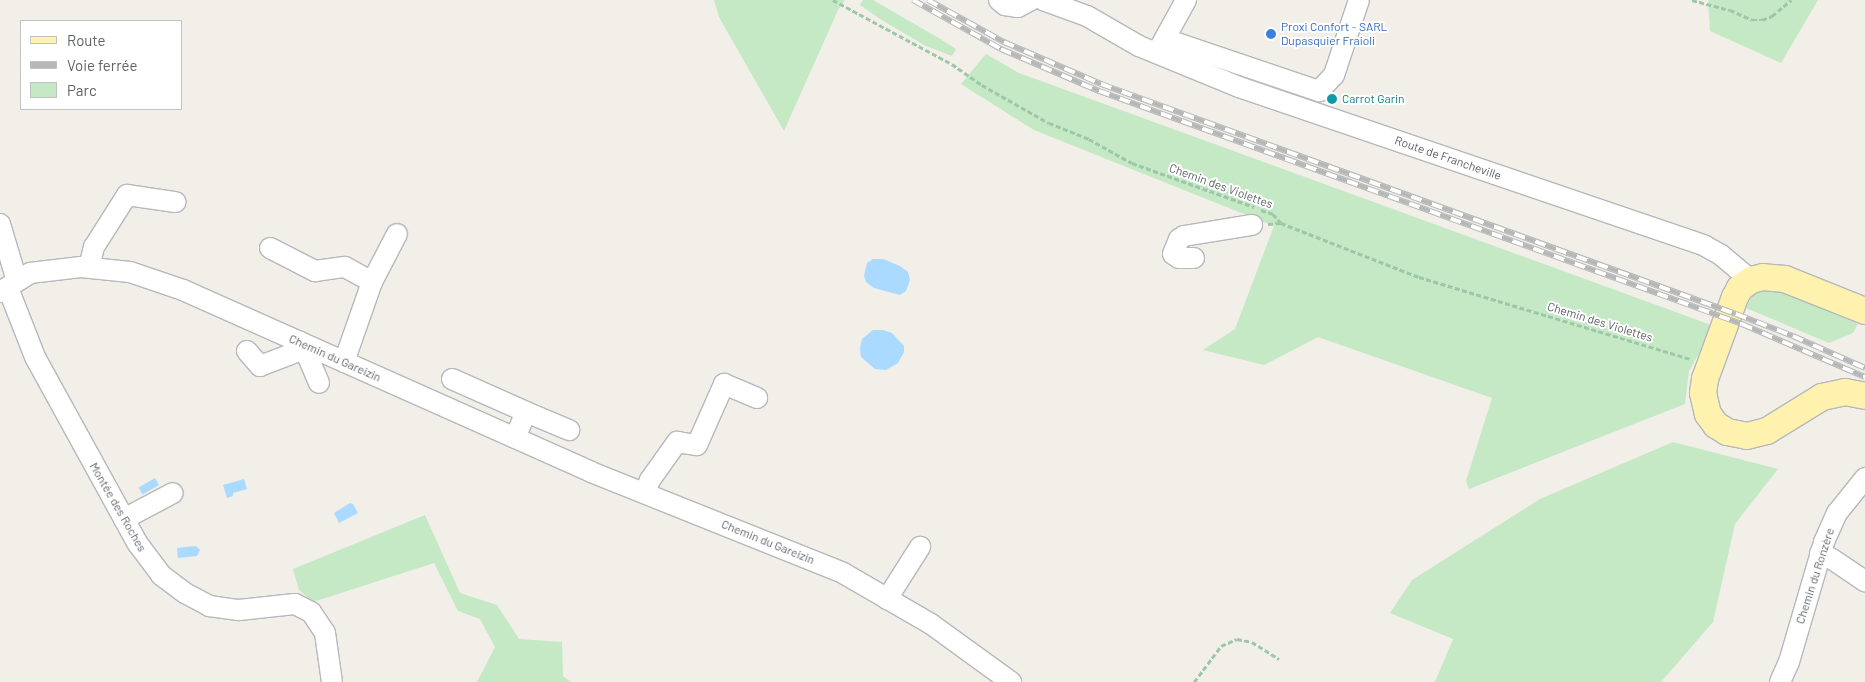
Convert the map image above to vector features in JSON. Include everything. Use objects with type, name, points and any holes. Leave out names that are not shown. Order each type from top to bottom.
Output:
[{"type":"main road","points":[[1865,311],[1785,279],[1763,277],[1751,280],[1737,292],[1710,364],[1704,387],[1706,408],[1716,424],[1734,435],[1747,436],[1767,431],[1805,406],[1830,394],[1845,392],[1865,396]]},
{"type":"street","points":[[999,0],[1005,5],[1018,8],[1031,0]]},
{"type":"street","points":[[1043,0],[1088,16],[1153,46],[1319,91]]},
{"type":"street","points":[[1153,46],[1186,0]]},
{"type":"street","points":[[1311,112],[1319,91],[1334,75],[1359,0]]},
{"type":"street","name":"Route de Francheville","points":[[1153,46],[1239,87],[1705,246],[1721,255],[1751,280]]},
{"type":"street","points":[[89,267],[89,259],[94,247],[127,195],[174,202]]},
{"type":"street","name":"Montée des Roches","points":[[0,224],[8,287],[35,357],[138,544],[161,575],[185,593],[209,606],[239,610],[295,604],[311,612],[325,633],[332,682]]},
{"type":"street","points":[[1194,258],[1179,258],[1173,254],[1179,239],[1184,236],[1252,225]]},
{"type":"street","points":[[344,362],[372,282],[397,234]]},
{"type":"street","points":[[270,248],[315,271],[345,267],[372,282]]},
{"type":"street","name":"Chemin du Gareizin","points":[[8,287],[30,272],[89,267],[130,272],[183,290],[303,347],[344,362],[591,472],[835,569],[931,624],[1011,682]]},
{"type":"street","points":[[247,352],[260,366],[303,347],[308,357],[314,384]]},
{"type":"street","points":[[452,379],[569,430]]},
{"type":"street","points":[[645,493],[650,480],[677,442],[697,445],[724,384],[757,398]]},
{"type":"street","points":[[515,438],[526,412]]},
{"type":"street","name":"Chemin du Ronzère","points":[[1780,682],[1789,662],[1822,548],[1837,512],[1865,478]]},
{"type":"street","points":[[124,519],[173,493]]},
{"type":"street","points":[[887,598],[920,546]]},
{"type":"street","points":[[1822,548],[1840,549],[1865,565]]},
{"type":"street","points":[[1822,548],[1832,559],[1865,581]]},
{"type":"path","name":"Chemin des Violettes","points":[[833,0],[952,64],[982,85],[1049,123],[1089,139],[1132,163],[1272,214],[1282,223],[1420,277],[1710,364]]},
{"type":"path","points":[[1692,0],[1730,10],[1752,20],[1762,20],[1772,16],[1791,0]]},
{"type":"path","points":[[1194,682],[1221,646],[1237,639],[1252,642],[1279,659]]},
{"type":"green space","points":[[714,0],[845,0],[838,10],[784,131],[719,17]]},
{"type":"green space","points":[[863,0],[873,0],[942,40],[956,49],[952,56],[926,46],[880,19],[860,5]]},
{"type":"green space","points":[[1708,0],[1818,0],[1781,63],[1710,31]]},
{"type":"green space","points":[[986,54],[1019,73],[1714,326],[1689,371],[1685,404],[1469,489],[1466,481],[1492,398],[1318,337],[1264,365],[1203,350],[1235,329],[1274,226],[1034,130],[961,84]]},
{"type":"green space","points":[[1756,290],[1782,292],[1858,324],[1853,333],[1829,343],[1746,308]]},
{"type":"green space","points":[[1673,442],[1778,469],[1735,524],[1713,622],[1661,682],[1435,682],[1453,639],[1390,613],[1412,580],[1540,499]]},
{"type":"green space","points":[[425,515],[460,593],[497,605],[519,639],[562,642],[563,676],[571,682],[477,682],[495,647],[480,619],[458,611],[434,563],[313,602],[299,590],[293,569]]},
{"type":"water","points":[[873,259],[883,259],[900,266],[908,272],[910,280],[906,291],[900,295],[874,288],[866,282],[864,276],[867,263]]},
{"type":"water","points":[[873,330],[883,330],[892,333],[904,346],[904,352],[898,363],[886,370],[875,369],[861,357],[862,339]]},
{"type":"water","points":[[155,478],[159,485],[143,494],[139,487]]},
{"type":"water","points":[[244,479],[247,489],[233,493],[233,496],[227,498],[223,485]]},
{"type":"water","points":[[350,503],[353,504],[358,513],[339,523],[334,513]]},
{"type":"water","points":[[196,546],[200,550],[197,556],[178,558],[177,548]]},
{"type":"railway","points":[[913,0],[1001,49],[1099,91],[1742,324],[1865,377]]},
{"type":"railway","points":[[928,0],[1004,42],[1101,84],[1736,314],[1793,336],[1865,368]]},
{"type":"place","name":"Proxi Confort - SARL Dupasquier Fraioli","points":[[1271,34]]},
{"type":"place","name":"Carrot Garin","points":[[1332,99]]}]
